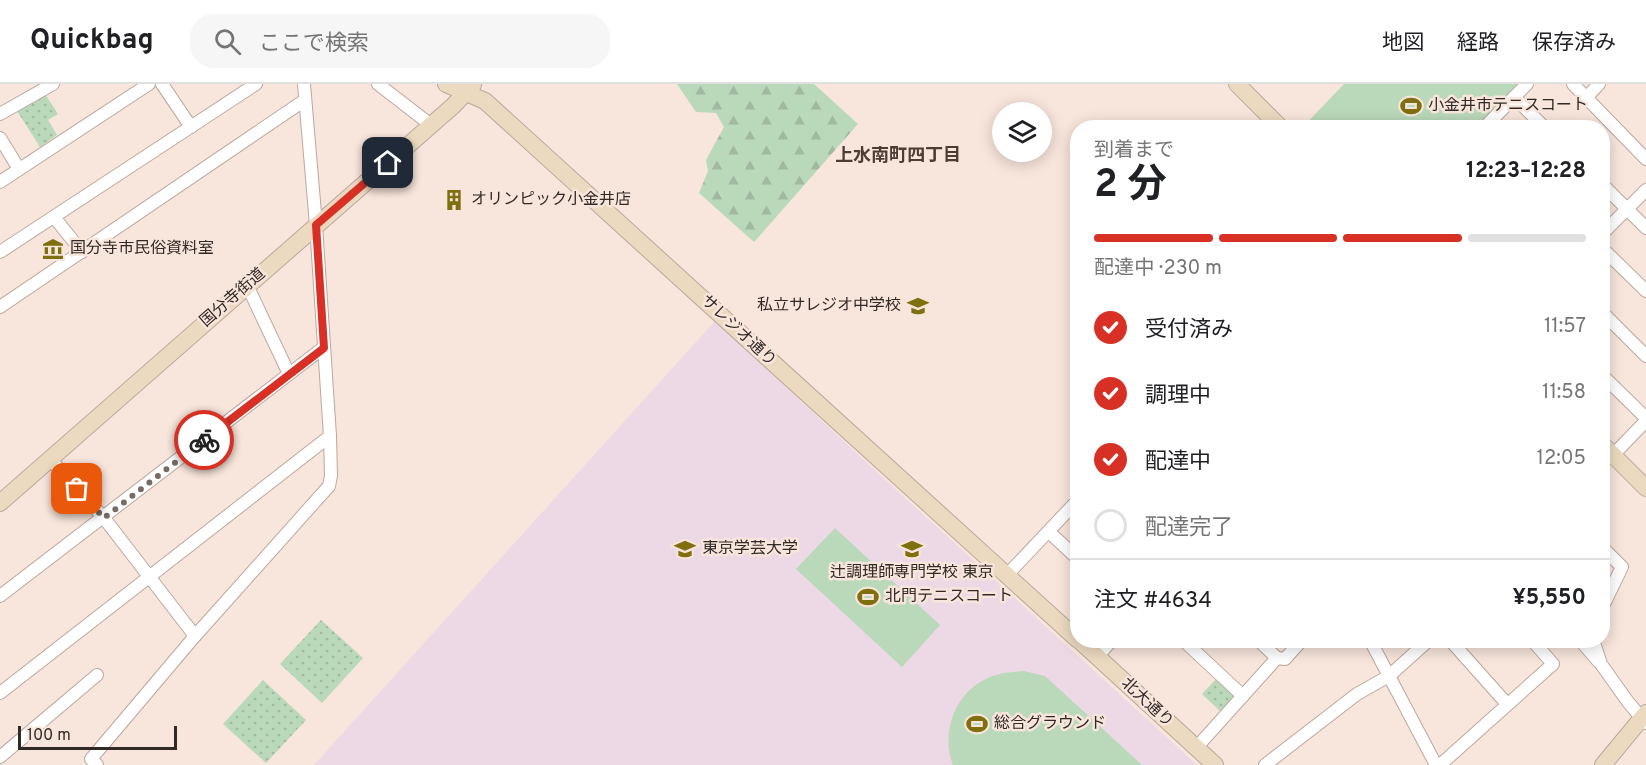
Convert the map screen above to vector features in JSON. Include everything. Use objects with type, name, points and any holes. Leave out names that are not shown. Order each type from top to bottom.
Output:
[{"type":"street","points":[[0,114],[53,84]]},
{"type":"street","points":[[0,182],[149,84]]},
{"type":"street","points":[[162,84],[192,127]]},
{"type":"street","points":[[0,252],[256,84]]},
{"type":"street","points":[[97,765],[91,759],[195,636],[329,486],[331,477],[330,436],[304,84]]},
{"type":"street","points":[[378,84],[431,125]]},
{"type":"street","name":"サレジオ通り","points":[[446,84],[470,88],[485,101],[1006,576]]},
{"type":"street","points":[[1237,84],[1273,120]]},
{"type":"street","points":[[1492,120],[1527,84]]},
{"type":"street","points":[[1573,84],[1608,120]]},
{"type":"street","points":[[1586,98],[1599,84]]},
{"type":"street","name":"国分寺街道","points":[[0,503],[431,125],[470,88]]},
{"type":"street","points":[[1514,97],[1537,120]]},
{"type":"street","points":[[0,307],[305,100]]},
{"type":"street","points":[[1610,122],[1646,159]]},
{"type":"street","points":[[0,138],[20,169]]},
{"type":"street","points":[[1610,226],[1646,190]]},
{"type":"street","points":[[1610,192],[1646,228]]},
{"type":"street","points":[[54,217],[82,252]]},
{"type":"street","points":[[1610,256],[1646,291]]},
{"type":"street","points":[[248,285],[289,374]]},
{"type":"street","points":[[1610,320],[1646,356]]},
{"type":"street","points":[[0,596],[324,348]]},
{"type":"street","points":[[1610,383],[1646,420],[1610,448]]},
{"type":"street","points":[[0,693],[330,436]]},
{"type":"street","points":[[1610,453],[1646,488]]},
{"type":"street","points":[[50,459],[104,518],[195,636]]},
{"type":"street","points":[[1006,576],[1070,509]]},
{"type":"street","points":[[1049,532],[1070,552]]},
{"type":"street","points":[[1610,555],[1622,567],[1610,592]]},
{"type":"street","name":"北大通り","points":[[1006,576],[1070,633]]},
{"type":"street","name":"北大通り","points":[[1087,648],[1215,765]]},
{"type":"street","points":[[1097,657],[1105,648]]},
{"type":"street","points":[[1192,648],[1243,696]]},
{"type":"street","points":[[1266,648],[1277,658],[1285,659],[1295,648]]},
{"type":"street","points":[[1374,648],[1438,765],[1553,664],[1539,648]]},
{"type":"street","points":[[1265,765],[1357,694],[1389,676],[1420,648]]},
{"type":"street","points":[[1457,648],[1508,704]]},
{"type":"street","points":[[1587,648],[1644,718],[1603,765]]},
{"type":"street","points":[[1596,648],[1601,664]]},
{"type":"street","points":[[1196,748],[1277,658]]},
{"type":"street","points":[[0,757],[98,675]]},
{"type":"shaded area","name":"東京学芸大学","points":[[715,321],[881,476],[1197,765],[314,765]]},
{"type":"green space","points":[[677,84],[814,84],[858,124],[754,242],[699,193],[708,171],[706,160],[724,127],[716,113],[696,112]]},
{"type":"green space","name":"小金井市テニスコート","points":[[1344,84],[1521,84],[1485,120],[1310,120]]},
{"type":"green space","points":[[45,94],[58,114],[48,120],[57,135],[40,147],[17,111]]},
{"type":"green space","name":"北門テニスコート","points":[[835,528],[940,625],[902,667],[796,569]]},
{"type":"green space","points":[[321,620],[363,658],[322,703],[280,664]]},
{"type":"green space","points":[[1024,671],[1045,676],[1142,765],[953,765],[948,741],[949,729],[957,706],[964,696],[973,687],[989,678],[1003,673]]},
{"type":"green space","points":[[1217,678],[1234,693],[1235,699],[1222,713],[1202,694]]},
{"type":"green space","points":[[263,680],[306,720],[266,763],[223,724]]},
{"type":"way so far","points":[[77,489],[104,518],[204,440]]},
{"type":"place","name":"小金井市テニスコート","points":[[1411,106]]},
{"type":"place","name":"オリンピック小金井店","points":[[454,200]]},
{"type":"place","name":"国分寺市民俗資料室","points":[[53,249]]},
{"type":"place","name":"私立サレジオ中学校","points":[[918,306]]},
{"type":"place","name":"東京学芸大学","points":[[685,549]]},
{"type":"place","name":"辻調理師専門学校 東京","points":[[912,549]]},
{"type":"place","name":"北門テニスコート","points":[[868,597]]},
{"type":"place","name":"総合グラウンド","points":[[977,724]]},
{"type":"district","name":"上水南町四丁目","points":[[898,156]]},
{"type":"route","points":[[204,440],[324,348],[316,225],[388,163]]}]
